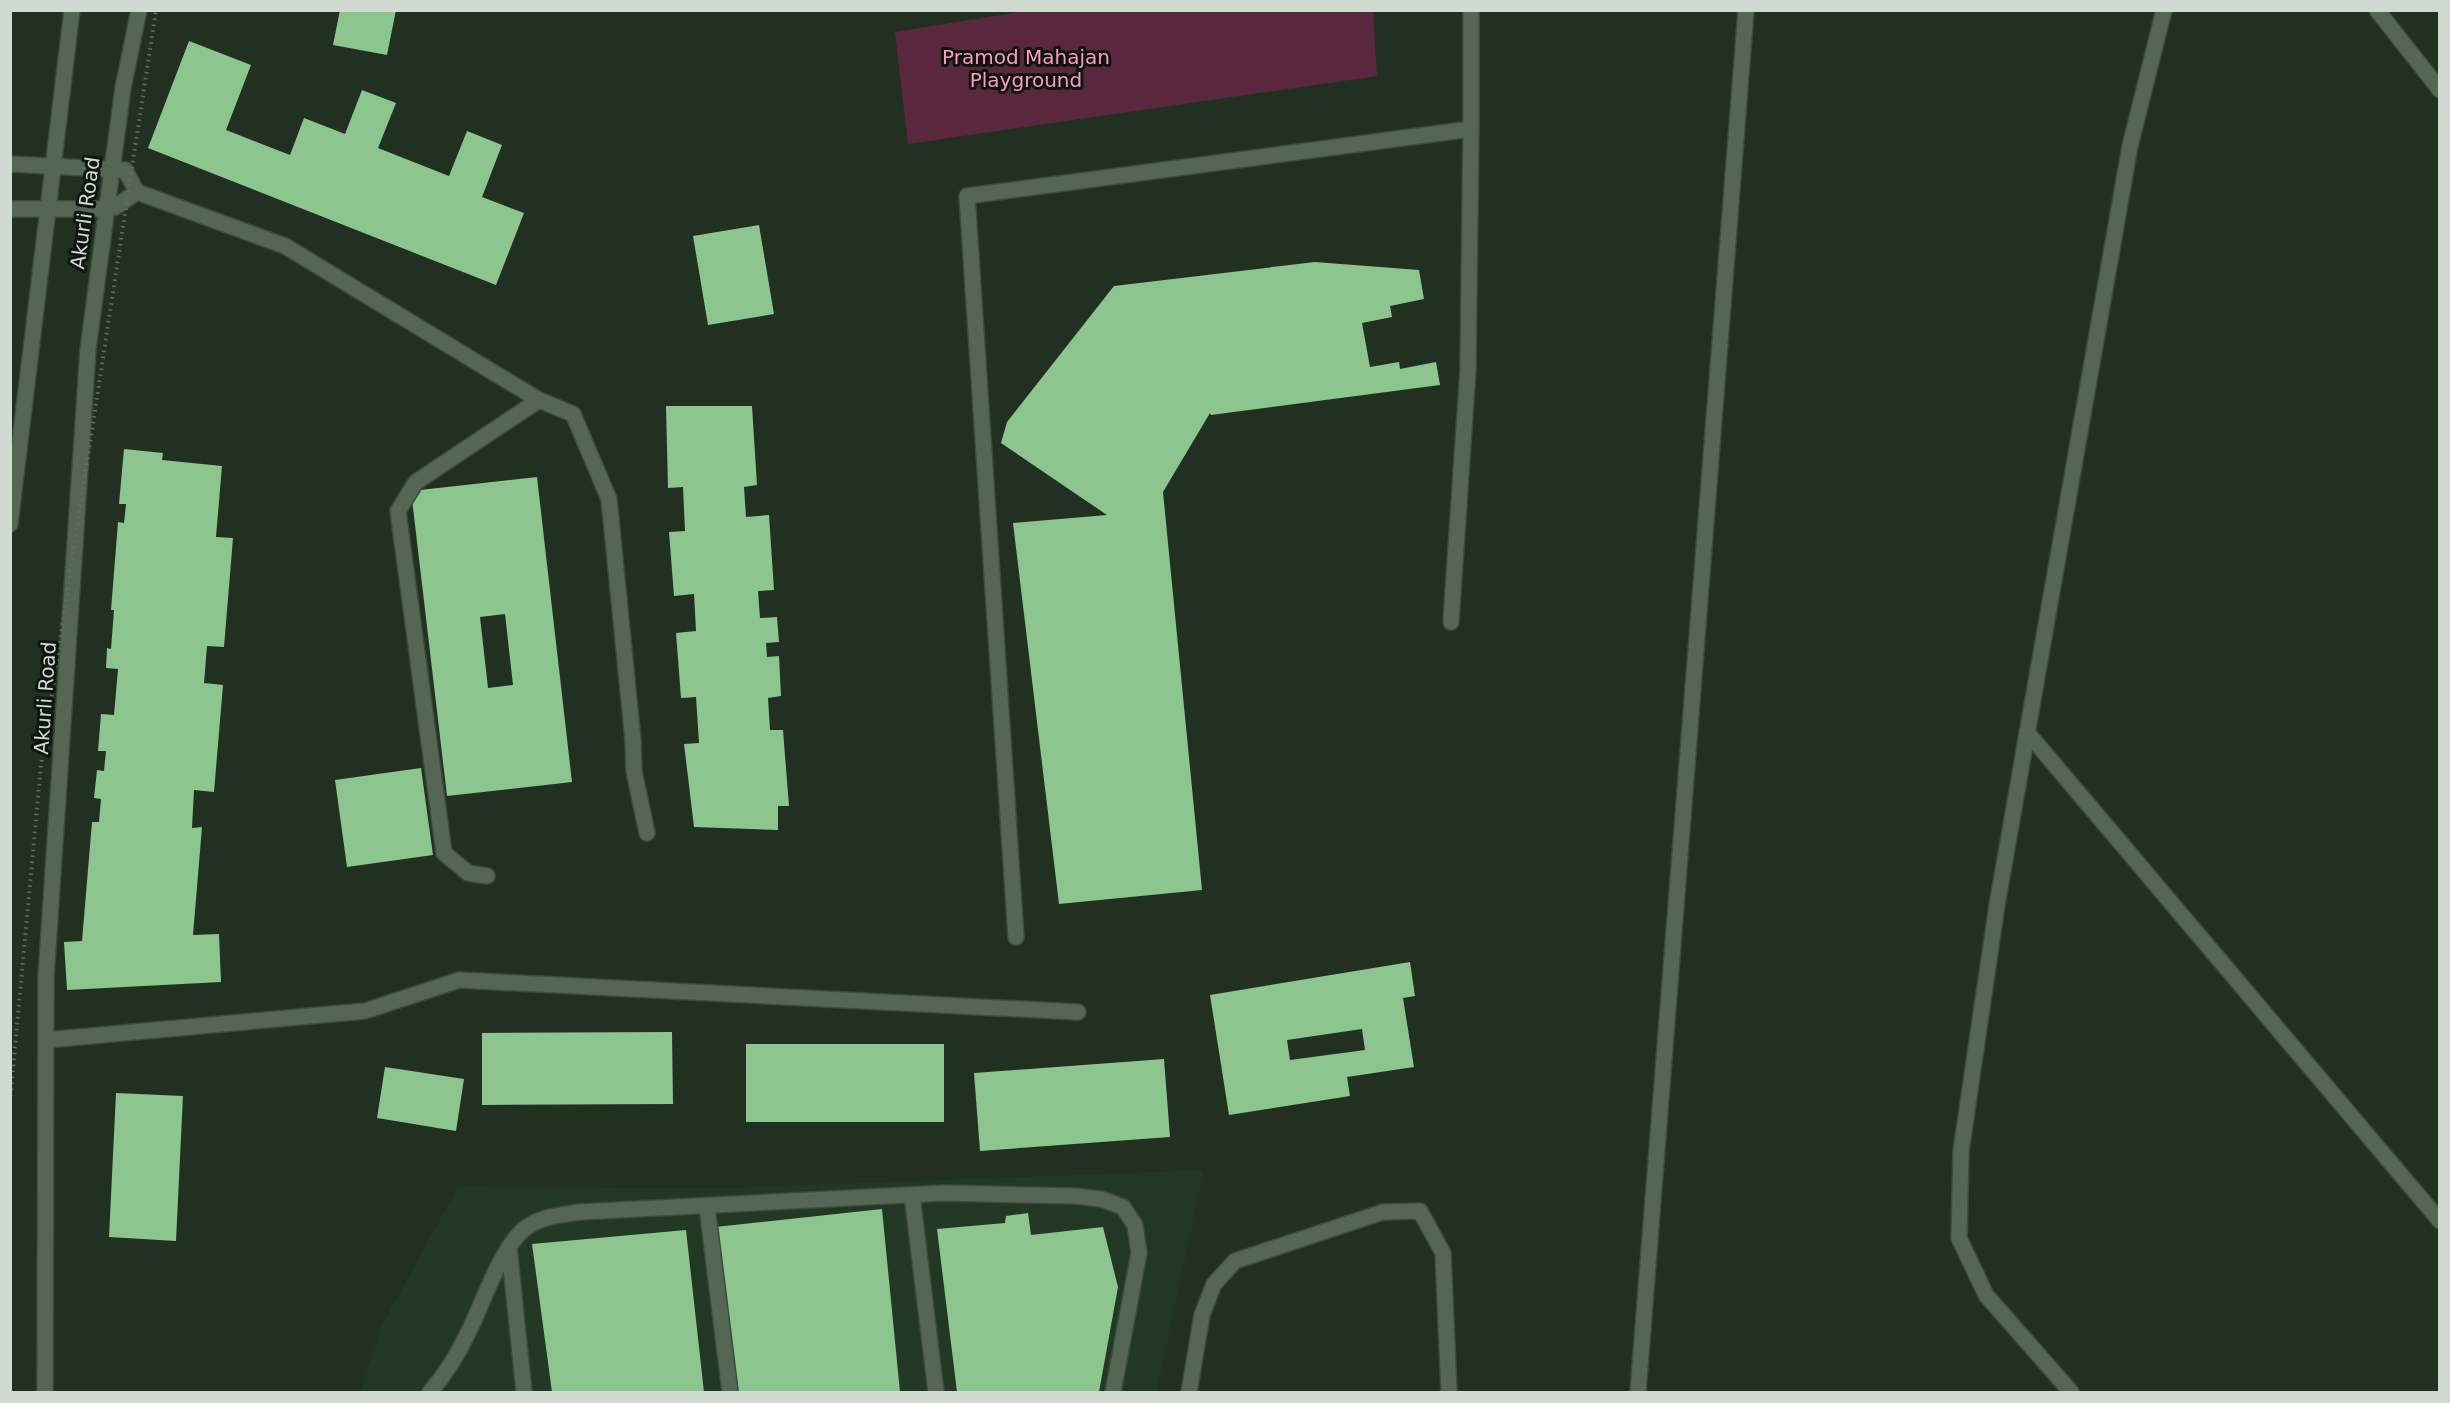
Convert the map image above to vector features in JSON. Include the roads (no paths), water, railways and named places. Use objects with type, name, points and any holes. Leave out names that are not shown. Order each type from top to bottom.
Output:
[{"type":"street","name":"Akurli Road","points":[[10,524],[72,10]]},
{"type":"street","name":"Akurli Road","points":[[45,1392],[46,977],[88,349],[123,88],[139,10]]},
{"type":"street","points":[[1451,622],[1468,369],[1471,10]]},
{"type":"street","points":[[1638,1392],[1746,10]]},
{"type":"street","points":[[2071,1392],[1986,1295],[1959,1238],[1961,1151],[1997,905],[2130,146],[2164,10]]},
{"type":"street","points":[[2377,10],[2439,90]]},
{"type":"street","points":[[1016,937],[967,196],[1470,129]]},
{"type":"street","points":[[10,164],[125,170],[137,192],[285,246],[539,400],[573,414],[609,499],[633,740],[634,771],[647,833]]},
{"type":"street","points":[[10,209],[107,209],[115,207],[137,192]]},
{"type":"street","points":[[488,876],[468,873],[444,853],[398,511],[416,482],[539,400]]},
{"type":"street","points":[[2027,732],[2439,1221]]},
{"type":"street","points":[[46,1040],[364,1011],[459,980],[1078,1012]]},
{"type":"street","points":[[430,1392],[440,1381],[468,1333],[509,1247],[526,1227],[550,1217],[580,1212],[945,1193],[1075,1196],[1101,1199],[1123,1207],[1135,1225],[1139,1253],[1113,1392]]},
{"type":"street","points":[[912,1195],[936,1392]]},
{"type":"street","points":[[707,1207],[730,1392]]},
{"type":"street","points":[[1190,1392],[1202,1315],[1214,1284],[1235,1261],[1383,1212],[1420,1211],[1443,1253],[1449,1392]]},
{"type":"street","points":[[509,1247],[524,1392]]},
{"type":"park label","name":"Pramod Mahajan Playground","points":[[1026,68]]}]
